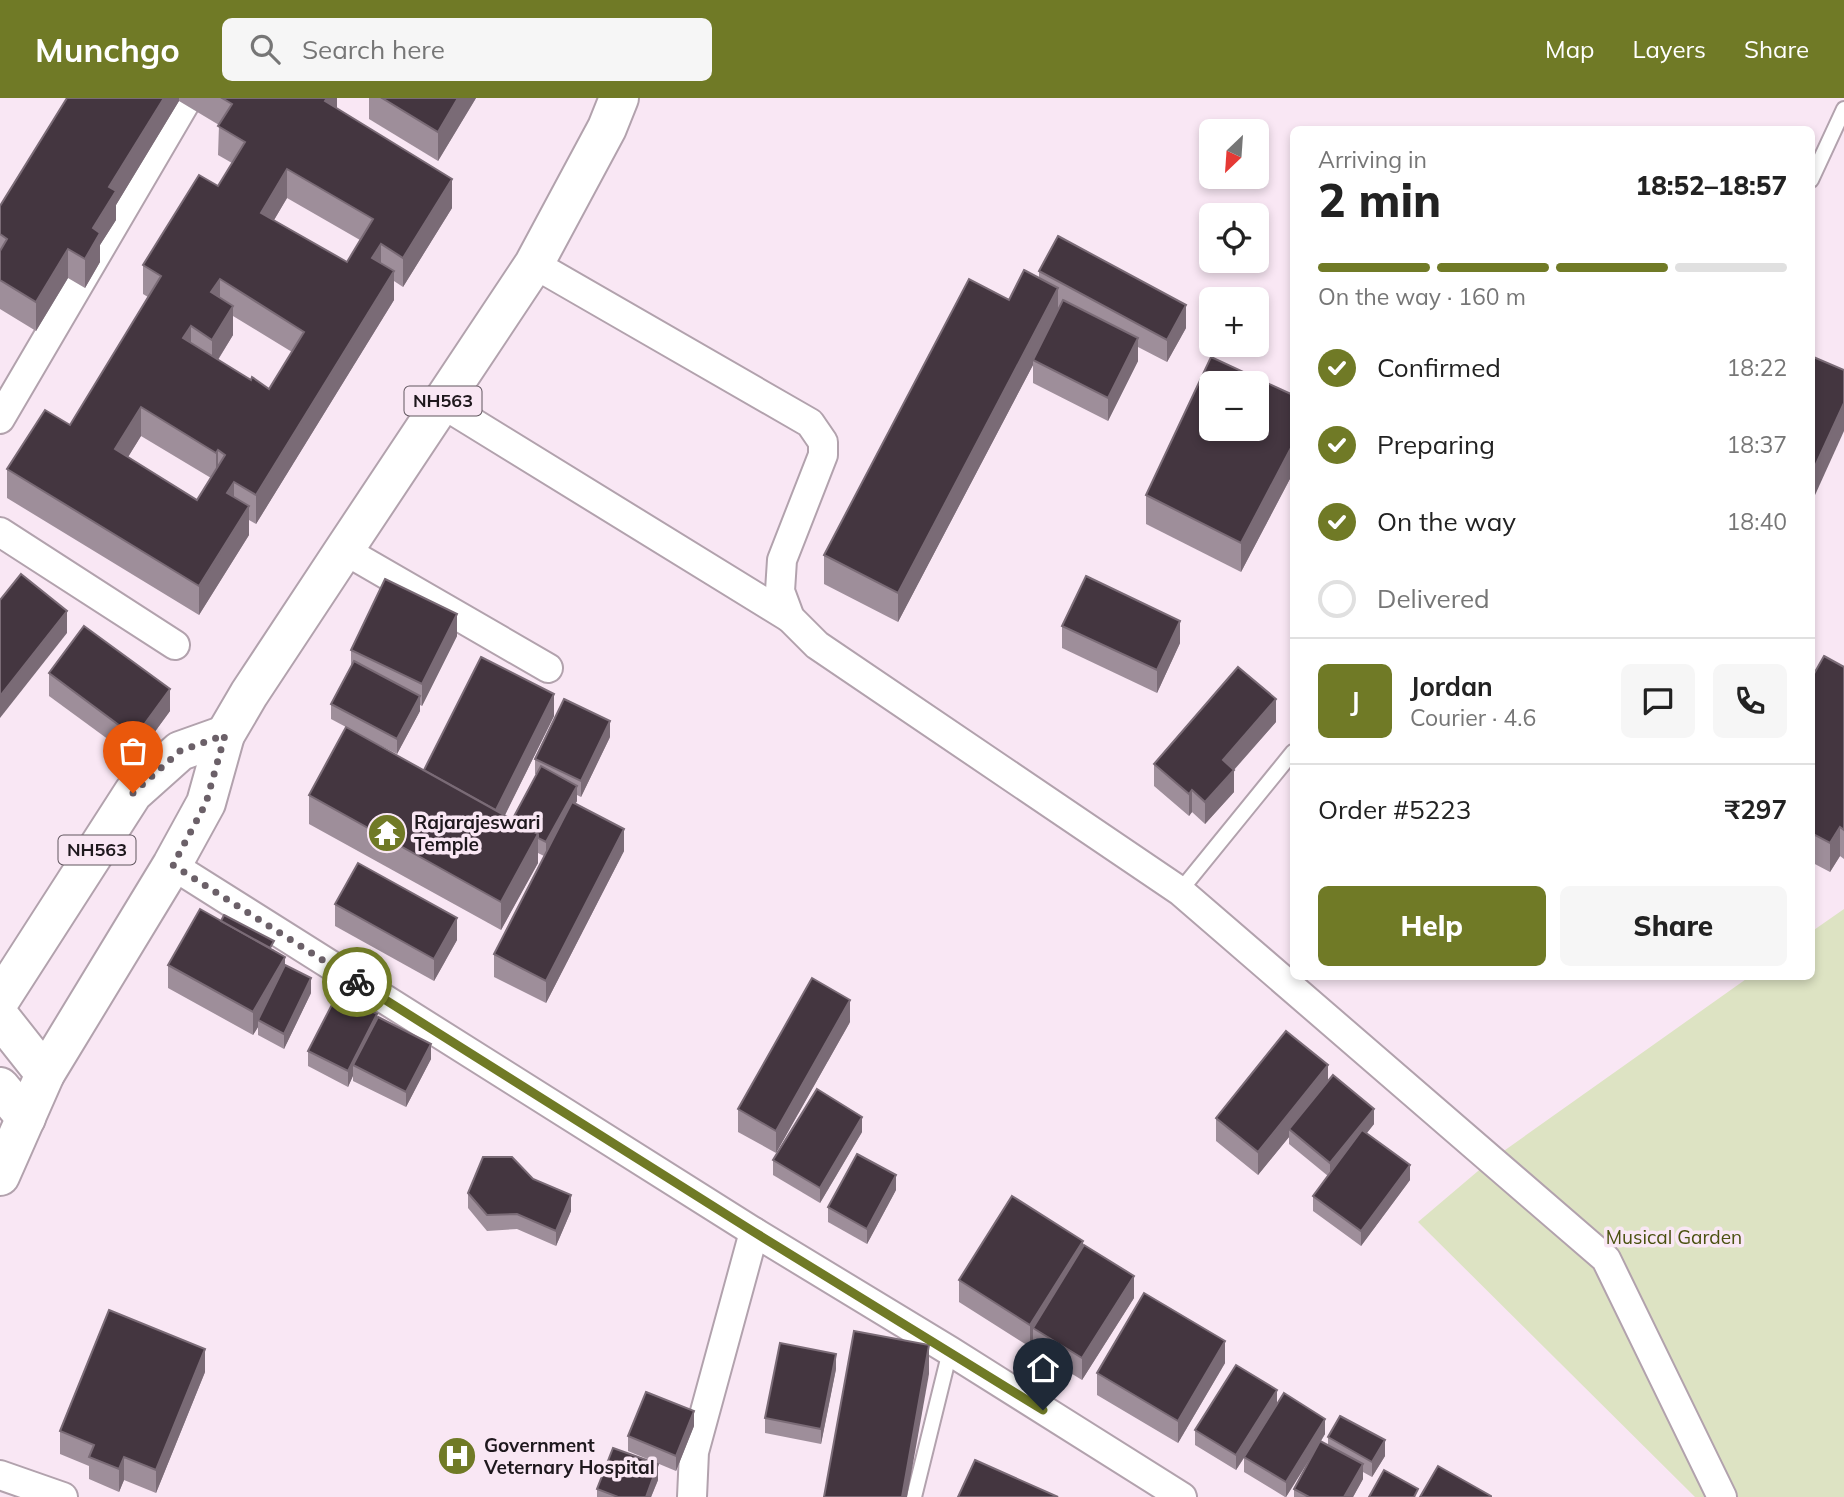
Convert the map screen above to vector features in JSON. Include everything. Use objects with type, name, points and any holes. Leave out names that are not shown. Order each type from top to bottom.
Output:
[{"type":"main road","name":"NH563","points":[[0,1176],[45,1074],[173,865],[206,803],[225,735],[249,694],[534,264],[607,128],[619,98]]},
{"type":"main road","name":"NH563","points":[[0,1000],[133,793],[180,751],[225,735]]},
{"type":"main road","points":[[0,1017],[45,1074]]},
{"type":"main road","points":[[0,1087],[26,1118]]},
{"type":"street","points":[[0,419],[188,98]]},
{"type":"street","points":[[534,264],[810,423],[822,442],[823,455],[782,560],[780,591],[790,618]]},
{"type":"street","points":[[441,403],[790,618],[817,645],[1180,891],[1606,1259],[1722,1497]]},
{"type":"street","points":[[0,532],[175,645]]},
{"type":"street","points":[[344,550],[548,668]]},
{"type":"street","points":[[173,865],[754,1232],[1182,1497]]},
{"type":"street","points":[[692,1497],[694,1452],[754,1232]]},
{"type":"street","points":[[0,1475],[63,1497]]},
{"type":"lane","points":[[1815,171],[1844,109]]},
{"type":"lane","points":[[1180,891],[1290,756]]},
{"type":"lane","points":[[914,1497],[950,1351]]},
{"type":"green space","name":"Musical Garden","points":[[1844,909],[1844,1497],[1695,1497],[1418,1222],[1491,1160],[1745,980],[1815,980],[1815,929]]},
{"type":"building","points":[[67,98],[164,98],[109,187],[116,191],[93,228],[100,233],[85,259],[68,249],[36,302],[0,280],[0,251],[7,239],[0,234],[0,206]]},
{"type":"building","points":[[222,98],[327,98],[325,101],[452,179],[403,258],[381,244],[372,258],[394,271],[256,495],[234,482],[227,493],[249,506],[199,586],[7,469],[45,410],[70,425],[161,276],[143,265],[199,175],[218,186],[245,142],[218,126],[232,104]],"holes":[[[287,169],[373,219],[347,262],[261,213]],[[220,279],[304,332],[269,389],[183,338],[191,326],[212,340],[233,306],[211,292]],[[141,407],[216,453],[218,450],[225,455],[197,500],[115,449]]]},
{"type":"building","points":[[382,98],[458,98],[438,132]]},
{"type":"building","points":[[1058,236],[1186,305],[1167,340],[1039,271]]},
{"type":"building","points":[[1024,270],[1058,288],[898,593],[824,555],[969,279],[1009,300]]},
{"type":"building","points":[[1063,300],[1138,338],[1108,398],[1033,360]]},
{"type":"building","points":[[1211,357],[1241,371],[1204,371]]},
{"type":"building","points":[[1815,358],[1844,370],[1844,403],[1815,466]]},
{"type":"building","points":[[1199,382],[1199,441],[1269,441],[1269,384],[1290,394],[1290,450],[1241,543],[1146,495]]},
{"type":"building","points":[[21,574],[67,611],[0,696],[0,600]]},
{"type":"building","points":[[1086,576],[1180,621],[1157,670],[1062,626]]},
{"type":"building","points":[[385,579],[457,614],[422,684],[351,650]]},
{"type":"building","points":[[84,626],[170,689],[135,737],[49,673]]},
{"type":"building","points":[[1824,656],[1844,667],[1844,830],[1840,827],[1830,843],[1815,835],[1815,672]]},
{"type":"building","points":[[481,657],[554,694],[496,810],[424,770]]},
{"type":"building","points":[[354,661],[420,696],[397,739],[331,704]]},
{"type":"building","points":[[1238,667],[1276,699],[1223,760],[1234,770],[1205,802],[1192,790],[1189,794],[1154,764]]},
{"type":"building","points":[[564,699],[610,721],[581,781],[535,759]]},
{"type":"building","points":[[346,727],[538,834],[501,902],[309,795]]},
{"type":"building","points":[[541,766],[577,786],[546,842],[538,838],[538,834],[512,820]]},
{"type":"building","points":[[572,802],[624,829],[546,981],[494,954]]},
{"type":"building","points":[[358,863],[457,918],[434,959],[335,904]]},
{"type":"building","points":[[200,909],[285,957],[253,1012],[168,965]]},
{"type":"building","points":[[224,915],[274,941],[270,948],[221,921]]},
{"type":"building","points":[[285,965],[311,978],[284,1034],[258,1020]]},
{"type":"building","points":[[812,978],[850,1000],[776,1131],[738,1109]]},
{"type":"building","points":[[338,993],[377,1014],[348,1071],[308,1051]]},
{"type":"building","points":[[378,1017],[431,1044],[406,1092],[353,1065]]},
{"type":"building","points":[[1286,1031],[1328,1065],[1258,1152],[1216,1118]]},
{"type":"building","points":[[1333,1075],[1374,1109],[1330,1163],[1289,1129]]},
{"type":"building","points":[[817,1089],[862,1117],[820,1188],[773,1160]]},
{"type":"building","points":[[1362,1130],[1410,1165],[1361,1231],[1313,1196]]},
{"type":"building","points":[[857,1154],[896,1175],[867,1229],[828,1207]]},
{"type":"building","points":[[483,1157],[512,1157],[533,1179],[571,1195],[556,1231],[517,1214],[487,1215],[468,1193]]},
{"type":"building","points":[[1012,1196],[1083,1241],[1030,1325],[959,1280]]},
{"type":"building","points":[[1084,1245],[1134,1276],[1082,1358],[1033,1328]]},
{"type":"building","points":[[1144,1293],[1225,1341],[1178,1421],[1097,1373]]},
{"type":"building","points":[[109,1310],[205,1349],[156,1470],[124,1457],[119,1469],[89,1457],[94,1445],[60,1431]]},
{"type":"building","points":[[854,1331],[929,1345],[902,1497],[824,1497]]},
{"type":"building","points":[[780,1343],[836,1354],[821,1429],[765,1418]]},
{"type":"building","points":[[1236,1365],[1277,1390],[1236,1455],[1195,1430]]},
{"type":"building","points":[[646,1392],[694,1411],[676,1456],[628,1436]]},
{"type":"building","points":[[1284,1393],[1325,1419],[1286,1482],[1244,1457]]},
{"type":"building","points":[[1340,1416],[1385,1440],[1372,1462],[1328,1437]]},
{"type":"building","points":[[1320,1441],[1363,1464],[1344,1497],[1309,1497],[1294,1489]]},
{"type":"building","points":[[613,1448],[658,1464],[646,1497],[618,1497],[597,1489]]},
{"type":"building","points":[[975,1460],[1058,1497],[958,1497]]},
{"type":"building","points":[[1438,1466],[1491,1496],[1491,1497],[1420,1497]]},
{"type":"building","points":[[1384,1470],[1418,1489],[1414,1497],[1369,1497]]},
{"type":"way so far","points":[[133,793],[180,751],[225,735],[206,803],[173,865],[357,982]]},
{"type":"place","name":"Rajarajeswari Temple","points":[[387,833]]},
{"type":"place","name":"Government Veternary Hospital","points":[[457,1456]]},
{"type":"route","points":[[357,982],[1043,1410]]}]
